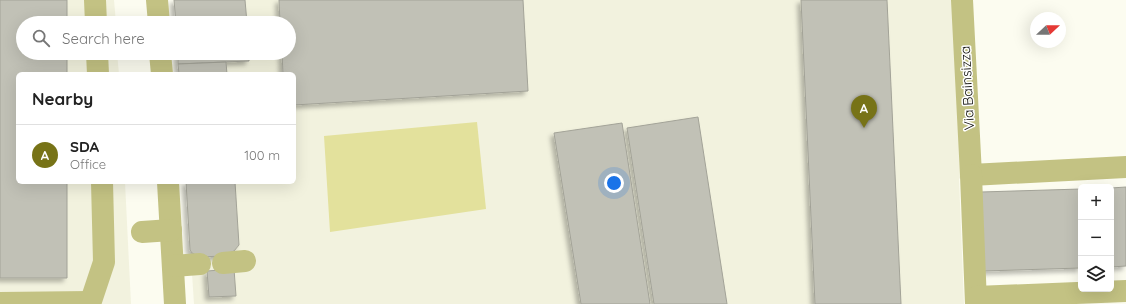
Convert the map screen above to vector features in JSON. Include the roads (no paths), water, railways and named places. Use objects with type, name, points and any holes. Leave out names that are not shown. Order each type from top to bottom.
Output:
[{"type":"street","points":[[95,0],[96,16]]},
{"type":"street","points":[[157,0],[158,16]]},
{"type":"street","name":"Via Bainsizza","points":[[962,0],[976,300]]},
{"type":"street","points":[[97,60],[98,72]]},
{"type":"street","points":[[161,60],[162,72]]},
{"type":"street","points":[[971,175],[1126,167]]},
{"type":"street","points":[[0,303],[90,303],[104,262],[102,184]]},
{"type":"street","points":[[168,184],[175,304]]},
{"type":"street","points":[[142,232],[171,230]]},
{"type":"street","points":[[223,263],[245,262]]},
{"type":"street","points":[[173,266],[200,264]]},
{"type":"street","points":[[976,300],[1126,291]]},
{"type":"place","name":"SDA","points":[[864,128]]}]
